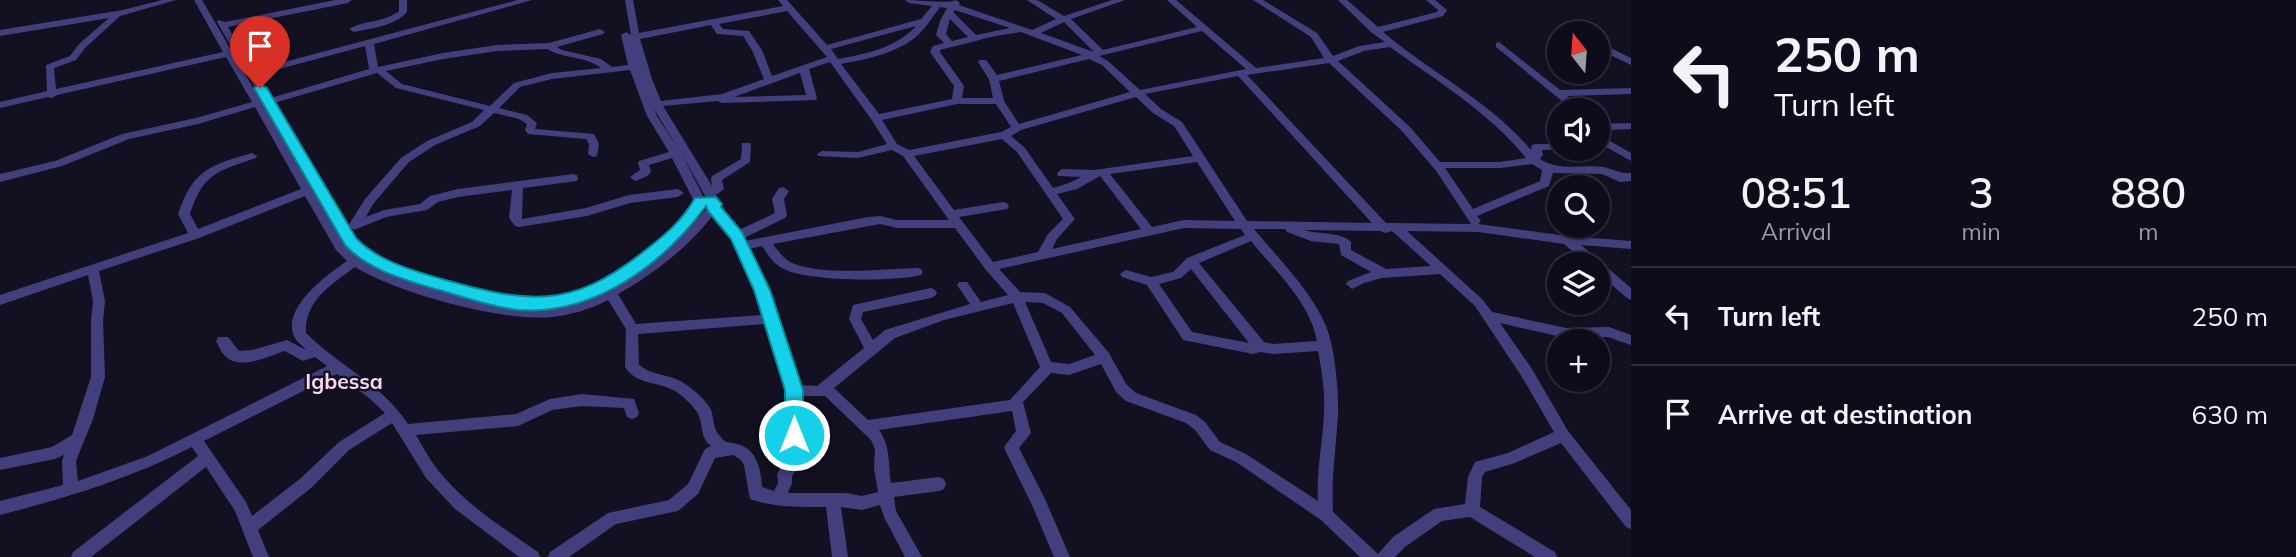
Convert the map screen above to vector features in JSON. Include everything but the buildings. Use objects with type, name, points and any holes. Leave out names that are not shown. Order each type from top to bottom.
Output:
[{"type":"street","points":[[0,33],[117,14],[172,0]]},
{"type":"street","points":[[198,0],[229,54],[344,231],[364,256],[387,268],[490,299],[542,305],[572,300],[613,282],[671,238],[693,216],[699,204],[707,200],[712,203]]},
{"type":"street","points":[[208,0],[253,73],[263,103],[307,191],[340,247],[354,262],[419,289],[514,313],[532,314],[568,310],[611,294],[661,257],[712,203],[718,189],[716,179],[746,160],[746,145]]},
{"type":"street","points":[[223,24],[348,0]]},
{"type":"street","points":[[354,29],[387,22],[400,15],[403,12],[402,0]]},
{"type":"street","points":[[253,73],[528,0]]},
{"type":"street","points":[[621,0],[634,67],[654,120],[677,153],[699,204]]},
{"type":"street","points":[[629,0],[635,37],[657,104],[712,203],[740,241],[772,319],[794,390],[793,464],[784,474],[785,483],[778,500]]},
{"type":"street","points":[[909,0],[954,6],[1097,54]]},
{"type":"street","points":[[1031,0],[1064,18],[1137,93],[1157,111],[1178,124],[1244,225],[1311,309],[1324,346],[1331,387],[1324,482],[1326,515]]},
{"type":"street","points":[[957,101],[959,86],[935,52],[936,48],[1006,31],[1030,31],[1121,0]]},
{"type":"street","points":[[1171,0],[1254,71]]},
{"type":"street","points":[[1258,0],[1284,19],[1309,32],[1332,61],[1406,129],[1438,165],[1479,228]]},
{"type":"street","points":[[1342,0],[1392,44],[1479,106],[1519,142],[1534,160],[1548,169],[1603,171],[1620,178],[1631,177]]},
{"type":"street","points":[[1375,30],[1440,14],[1443,10],[1430,0]]},
{"type":"street","points":[[635,37],[713,22],[785,4],[831,56],[877,118],[893,146],[907,154],[990,267],[1017,297],[1048,367]]},
{"type":"street","points":[[831,56],[869,55],[905,40],[937,5]]},
{"type":"street","points":[[954,6],[974,38]]},
{"type":"street","points":[[948,43],[941,35],[943,20],[954,6]]},
{"type":"street","points":[[52,94],[49,66],[73,58],[78,46],[95,38],[117,14]]},
{"type":"street","points":[[716,98],[804,68],[925,21]]},
{"type":"street","points":[[713,22],[720,32],[746,33],[757,50],[769,80]]},
{"type":"street","points":[[994,79],[1204,28]]},
{"type":"street","points":[[0,178],[58,164],[115,140],[198,121],[377,70],[476,50],[549,46],[600,32]]},
{"type":"street","points":[[369,43],[377,70],[399,86],[525,118],[533,124],[530,130],[532,132],[590,136],[594,144],[593,154]]},
{"type":"street","points":[[907,154],[1004,135],[1017,128],[1137,93],[1240,73],[1332,61],[1362,48],[1392,44]]},
{"type":"street","points":[[1499,45],[1564,98]]},
{"type":"street","points":[[549,46],[559,52],[598,61],[609,69]]},
{"type":"street","points":[[1610,51],[1631,62]]},
{"type":"street","points":[[2,105],[229,54]]},
{"type":"street","points":[[983,62],[994,79],[999,100],[1017,128]]},
{"type":"street","points":[[356,225],[363,209],[405,160],[431,143],[468,128],[517,85],[548,76],[634,67]]},
{"type":"street","points":[[657,104],[716,98],[740,101],[812,98],[804,68]]},
{"type":"street","points":[[1240,73],[1391,229],[1471,296],[1527,373],[1563,435],[1631,522]]},
{"type":"street","points":[[1558,93],[1631,91]]},
{"type":"street","points":[[877,118],[957,101],[999,100]]},
{"type":"street","points":[[1610,127],[1631,126]]},
{"type":"street","points":[[1004,135],[1021,150],[1069,219],[1052,237],[1042,256]]},
{"type":"street","points":[[821,154],[858,155],[893,146]]},
{"type":"street","points":[[1610,146],[1631,158]]},
{"type":"street","points":[[1438,165],[1500,165],[1534,160],[1538,155],[1536,148],[1547,148]]},
{"type":"street","points":[[635,177],[645,174],[643,165],[646,161],[677,153]]},
{"type":"street","points":[[195,234],[184,214],[194,185],[217,169],[252,156]]},
{"type":"street","points":[[1062,173],[1099,173],[1200,158]]},
{"type":"street","points":[[1471,214],[1545,183],[1548,169]]},
{"type":"street","points":[[1051,192],[1073,186],[1099,173]]},
{"type":"street","points":[[1099,173],[1148,230]]},
{"type":"street","points":[[344,231],[384,214],[423,207],[434,200],[454,194],[573,178]]},
{"type":"street","points":[[518,184],[515,218],[519,223],[587,212],[629,199],[678,192]]},
{"type":"street","points":[[0,300],[195,234],[307,191]]},
{"type":"street","points":[[740,241],[781,215],[778,199],[783,191]]},
{"type":"street","points":[[740,241],[765,242],[875,220],[897,225],[955,219],[1003,206]]},
{"type":"street","points":[[990,267],[1184,224],[1391,229],[1479,228],[1568,240],[1631,244]]},
{"type":"street","points":[[1284,226],[1301,234],[1341,240],[1345,242],[1345,252],[1387,275]]},
{"type":"street","points":[[1126,274],[1151,282],[1178,275],[1191,261],[1253,236]]},
{"type":"street","points":[[1568,240],[1581,252]]},
{"type":"street","points":[[765,242],[778,260],[794,269],[852,275],[917,272]]},
{"type":"street","points":[[1191,261],[1260,347]]},
{"type":"street","points":[[354,262],[324,285],[305,308],[299,330],[315,352],[385,404],[439,483],[474,517],[532,557]]},
{"type":"street","points":[[71,489],[69,461],[98,377],[99,301],[93,270]]},
{"type":"street","points":[[1352,284],[1359,279],[1440,270]]},
{"type":"street","points":[[1610,277],[1631,295]]},
{"type":"street","points":[[1151,282],[1185,333],[1192,338],[1253,349],[1324,346]]},
{"type":"street","points":[[963,285],[978,307]]},
{"type":"street","points":[[871,348],[855,319],[857,308],[931,293]]},
{"type":"street","points":[[611,294],[632,329],[632,367],[644,377],[676,384],[700,405],[707,416],[710,437],[719,443],[720,449]]},
{"type":"street","points":[[794,390],[814,393],[825,388],[882,338],[897,332],[1017,297],[1045,298],[1066,310],[1104,357],[1121,388],[1131,397],[1191,419],[1200,426],[1214,446],[1241,458],[1326,515],[1371,557]]},
{"type":"street","points":[[1488,316],[1566,333],[1609,331],[1631,340]]},
{"type":"street","points":[[632,329],[772,319]]},
{"type":"street","points":[[223,341],[230,354],[235,356],[288,345],[303,356],[315,352]]},
{"type":"street","points":[[1048,367],[1078,369],[1104,357]]},
{"type":"street","points":[[0,508],[71,489],[153,460],[338,367]]},
{"type":"street","points":[[1048,367],[1041,377],[1027,386],[1016,401],[1024,433],[1011,447],[1015,460],[1023,468],[1041,506],[1062,557]]},
{"type":"street","points":[[825,388],[876,436],[882,449],[881,468],[889,512],[914,557]]},
{"type":"street","points":[[404,430],[518,420],[550,405],[582,400],[629,404],[632,413]]},
{"type":"street","points":[[866,426],[1016,405]]},
{"type":"street","points":[[250,527],[306,483],[344,446],[394,415]]},
{"type":"street","points":[[0,464],[63,450],[79,435]]},
{"type":"street","points":[[1472,510],[1475,477],[1480,467],[1510,458],[1563,435]]},
{"type":"street","points":[[195,439],[241,507],[261,557]]},
{"type":"street","points":[[556,557],[613,518],[673,506],[693,489],[710,453],[720,449],[737,448],[743,452],[754,471],[755,494],[765,494],[778,500],[862,503],[885,494],[939,485]]},
{"type":"street","points":[[79,557],[206,458]]},
{"type":"street","points":[[834,500],[840,557]]},
{"type":"street","points":[[1384,557],[1399,542],[1439,514],[1472,510],[1549,557]]},
{"type":"district","name":"Igbessa","points":[[344,381]]},
{"type":"route","points":[[260,88],[350,242],[364,256],[407,275],[490,299],[542,305],[572,300],[603,288],[631,271],[671,238],[693,216],[700,202],[710,200],[714,204],[713,208],[737,236],[762,290],[794,390],[794,435]]}]
